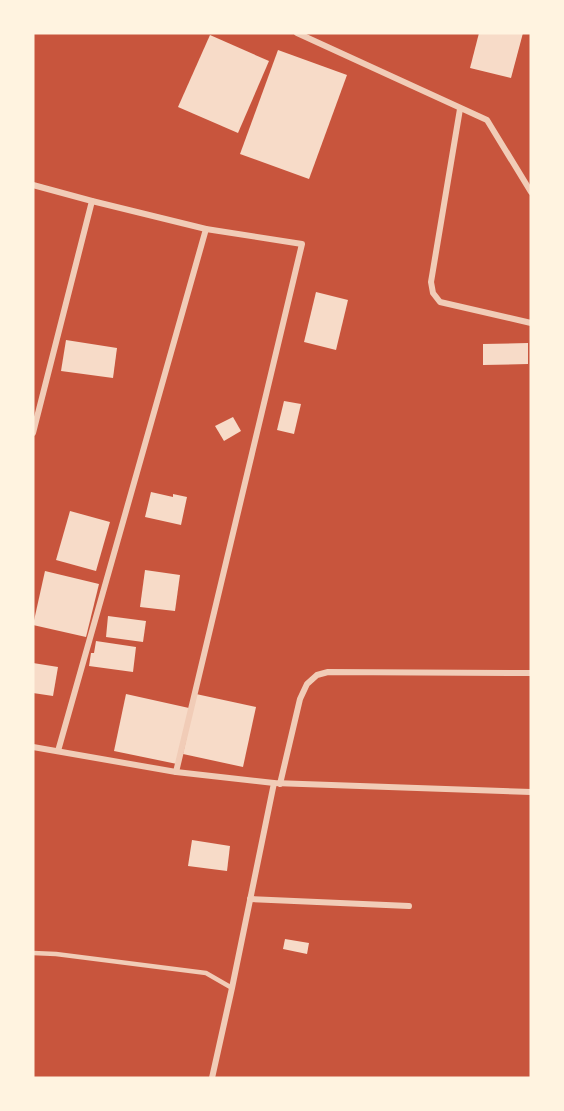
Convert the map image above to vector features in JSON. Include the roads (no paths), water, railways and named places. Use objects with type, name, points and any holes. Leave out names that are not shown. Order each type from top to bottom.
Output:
[{"type":"street","points":[[297,33],[487,120],[531,192]]},
{"type":"street","points":[[460,109],[431,282],[433,293],[440,302],[531,323]]},
{"type":"street","points":[[33,185],[206,229],[302,244],[176,772]]},
{"type":"street","points":[[33,433],[92,201]]},
{"type":"street","points":[[58,751],[206,229]]},
{"type":"street","points":[[212,1078],[277,783],[300,699],[307,684],[317,675],[328,672],[531,674]]},
{"type":"street","points":[[33,747],[176,772],[277,783],[531,792]]},
{"type":"street","points":[[250,899],[409,906]]},
{"type":"lane","points":[[33,953],[206,973],[232,988]]}]
